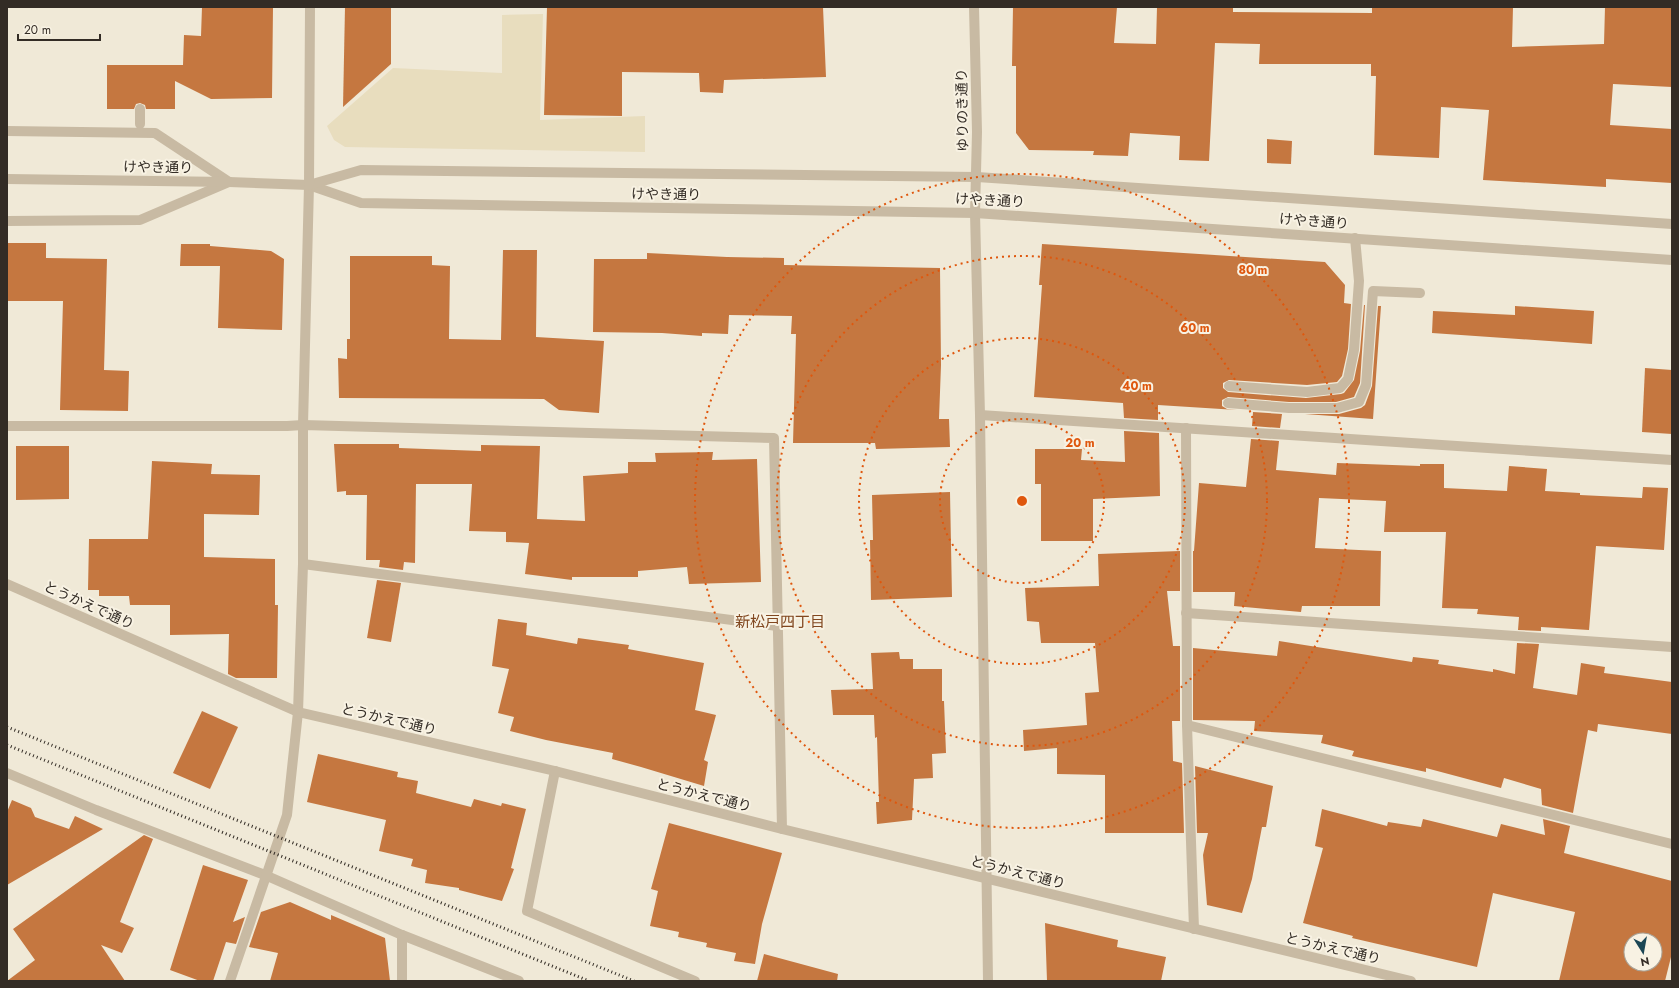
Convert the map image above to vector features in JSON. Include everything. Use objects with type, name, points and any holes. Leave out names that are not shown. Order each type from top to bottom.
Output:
[{"type":"street","points":[[230,981],[265,876],[287,816],[298,712],[303,564],[303,425],[309,185],[310,7]]},
{"type":"street","name":"ゆりのき通り","points":[[974,7],[977,177],[975,213],[980,415],[988,981]]},
{"type":"street","points":[[140,109],[140,124]]},
{"type":"street","points":[[7,131],[155,133],[229,182]]},
{"type":"street","name":"けやき通り","points":[[309,185],[361,170],[977,177],[1672,224]]},
{"type":"street","name":"けやき通り","points":[[7,179],[229,182],[309,185],[361,204],[975,213],[1672,260]]},
{"type":"street","points":[[7,221],[140,220],[229,182]]},
{"type":"street","points":[[1229,386],[1307,392],[1340,388],[1348,379],[1354,350],[1358,281],[1356,238]]},
{"type":"street","points":[[1228,403],[1289,408],[1337,408],[1359,402],[1366,385],[1373,291],[1420,293]]},
{"type":"street","points":[[980,415],[1672,460]]},
{"type":"street","points":[[7,426],[303,425],[774,438],[782,829]]},
{"type":"street","points":[[1186,428],[1187,725],[1194,929]]},
{"type":"street","points":[[303,564],[777,626]]},
{"type":"street","name":"とうかえで通り","points":[[7,584],[298,712],[555,771],[782,829],[1411,981]]},
{"type":"street","points":[[1186,613],[1672,647]]},
{"type":"street","points":[[1187,725],[1672,844]]},
{"type":"street","points":[[555,771],[527,911],[695,981]]},
{"type":"street","points":[[7,773],[96,810],[265,876],[402,935],[519,981]]},
{"type":"street","points":[[402,935],[402,981]]},
{"type":"shaded area","points":[[543,14],[540,120],[645,116],[645,152],[345,147],[334,140],[327,126],[393,68],[502,73],[502,15]]},
{"type":"building","points":[[202,7],[273,7],[272,98],[211,99],[175,81],[175,109],[146,109],[145,105],[140,103],[136,104],[134,109],[107,109],[107,65],[183,65],[184,35],[201,36]]},
{"type":"building","points":[[345,7],[391,7],[391,64],[343,107]]},
{"type":"building","points":[[547,7],[823,7],[826,77],[724,80],[723,93],[700,92],[699,73],[622,72],[622,116],[544,115]]},
{"type":"building","points":[[1013,7],[1117,7],[1114,43],[1156,44],[1157,7],[1233,7],[1233,12],[1372,13],[1372,7],[1513,7],[1512,47],[1604,44],[1605,7],[1672,7],[1672,87],[1613,84],[1610,125],[1672,129],[1672,183],[1606,179],[1606,187],[1483,180],[1489,110],[1441,107],[1439,158],[1374,155],[1376,76],[1371,76],[1371,64],[1259,64],[1260,44],[1215,43],[1209,161],[1179,160],[1180,136],[1130,133],[1128,156],[1093,155],[1094,151],[1029,150],[1016,133],[1016,66],[1012,66]]},
{"type":"building","points":[[1267,139],[1292,141],[1291,164],[1267,163]]},
{"type":"building","points":[[7,243],[46,243],[46,258],[107,259],[104,370],[129,371],[128,411],[60,410],[63,301],[7,301]]},
{"type":"building","points":[[181,244],[210,244],[210,246],[271,251],[284,259],[282,330],[218,328],[220,266],[180,266]]},
{"type":"building","points":[[1042,244],[1325,262],[1345,285],[1344,303],[1351,304],[1348,349],[1342,376],[1337,382],[1307,385],[1229,380],[1223,383],[1223,388],[1228,392],[1306,398],[1344,393],[1354,380],[1360,351],[1365,305],[1360,383],[1354,397],[1336,402],[1289,402],[1228,397],[1222,400],[1222,406],[1227,409],[1237,410],[1158,405],[1158,420],[1124,418],[1123,403],[1034,397],[1042,285],[1039,285]]},
{"type":"building","points":[[503,250],[537,250],[536,337],[604,341],[599,413],[559,410],[544,399],[339,398],[338,358],[347,359],[347,339],[350,339],[350,256],[432,256],[432,265],[450,266],[449,339],[501,340]]},
{"type":"building","points":[[647,253],[784,258],[784,265],[940,268],[941,365],[939,419],[949,419],[950,447],[876,449],[875,443],[793,443],[796,334],[791,334],[792,316],[729,315],[728,334],[702,333],[702,336],[662,333],[593,332],[594,259],[647,259]]},
{"type":"building","points":[[1378,306],[1381,306],[1373,419],[1305,414],[1339,414],[1361,408],[1365,405],[1372,386]]},
{"type":"building","points":[[1515,306],[1594,311],[1592,344],[1432,333],[1433,311],[1515,315]]},
{"type":"building","points":[[1645,368],[1672,370],[1672,434],[1642,432]]},
{"type":"building","points":[[1253,412],[1282,414],[1280,428],[1252,426]]},
{"type":"building","points":[[1124,431],[1159,433],[1160,496],[1093,499],[1093,541],[1041,541],[1041,484],[1035,484],[1035,449],[1082,449],[1081,460],[1125,462]]},
{"type":"building","points":[[1251,439],[1279,441],[1276,470],[1336,475],[1337,463],[1420,466],[1420,464],[1444,464],[1444,488],[1507,491],[1509,466],[1547,469],[1545,491],[1580,493],[1580,495],[1642,498],[1643,487],[1668,488],[1664,550],[1596,546],[1589,630],[1541,627],[1541,631],[1518,630],[1519,617],[1477,614],[1478,609],[1442,608],[1446,532],[1384,532],[1386,501],[1319,498],[1315,548],[1381,551],[1380,606],[1302,606],[1301,612],[1234,606],[1235,592],[1193,592],[1193,551],[1199,483],[1246,487]]},
{"type":"building","points":[[334,444],[399,444],[399,448],[481,451],[481,445],[540,446],[537,519],[585,521],[583,476],[628,473],[628,462],[656,462],[655,453],[713,452],[712,460],[757,459],[761,582],[689,584],[687,567],[638,571],[638,577],[572,577],[572,580],[525,574],[529,543],[506,542],[506,532],[469,531],[472,484],[416,484],[415,563],[404,562],[403,570],[379,567],[380,560],[366,560],[367,495],[346,495],[346,491],[337,492]]},
{"type":"building","points":[[16,446],[69,446],[69,499],[16,500]]},
{"type":"building","points":[[152,461],[212,464],[211,474],[260,475],[259,515],[204,514],[204,557],[275,559],[275,605],[278,605],[277,678],[236,678],[228,674],[229,634],[170,635],[170,605],[130,605],[129,596],[99,596],[99,590],[88,590],[89,539],[148,539]]},
{"type":"building","points":[[950,492],[952,597],[871,600],[870,540],[873,540],[872,495]]},
{"type":"building","points":[[1180,551],[1180,591],[1167,591],[1173,646],[1180,646],[1180,721],[1172,721],[1173,761],[1182,763],[1184,833],[1105,833],[1105,775],[1057,774],[1057,748],[1024,751],[1023,730],[1087,725],[1085,693],[1099,692],[1095,643],[1041,643],[1039,622],[1027,621],[1025,588],[1099,586],[1098,554]]},
{"type":"building","points":[[377,580],[401,583],[391,642],[367,638]]},
{"type":"building","points":[[498,619],[527,623],[526,635],[577,644],[578,638],[629,645],[628,649],[704,663],[695,710],[716,715],[704,760],[708,762],[704,786],[612,759],[613,753],[546,740],[510,731],[514,717],[498,713],[509,669],[492,666]]},
{"type":"building","points":[[1279,641],[1412,662],[1413,657],[1439,660],[1438,664],[1493,672],[1493,669],[1515,674],[1517,643],[1539,644],[1533,688],[1577,695],[1581,663],[1605,667],[1604,673],[1672,682],[1672,734],[1598,724],[1597,732],[1588,730],[1573,813],[1542,805],[1541,789],[1504,778],[1501,788],[1426,768],[1426,772],[1352,756],[1354,751],[1321,743],[1323,735],[1254,731],[1255,721],[1193,720],[1193,648],[1277,656]]},
{"type":"building","points":[[899,652],[900,659],[913,659],[913,669],[942,669],[942,701],[944,701],[946,753],[932,754],[933,778],[914,779],[912,820],[877,824],[876,802],[879,802],[877,737],[875,738],[874,715],[833,715],[831,690],[873,689],[871,653]]},
{"type":"building","points":[[202,711],[238,727],[210,789],[173,773]]},
{"type":"building","points":[[318,754],[398,772],[397,777],[418,781],[416,793],[471,807],[474,799],[501,806],[502,803],[526,809],[511,868],[514,869],[502,901],[459,890],[459,888],[425,883],[427,870],[411,866],[413,859],[379,851],[386,820],[307,802]]},
{"type":"building","points":[[1195,766],[1273,786],[1266,827],[1262,827],[1252,879],[1242,913],[1207,905],[1203,855],[1208,833],[1197,833]]},
{"type":"building","points":[[12,800],[31,808],[35,817],[69,829],[75,816],[103,829],[7,885],[7,812]]},
{"type":"building","points":[[1322,809],[1387,826],[1388,822],[1421,827],[1423,819],[1497,837],[1501,824],[1545,835],[1543,819],[1570,826],[1564,853],[1672,881],[1672,953],[1665,981],[1559,981],[1575,912],[1493,893],[1477,967],[1352,938],[1353,936],[1303,923],[1323,848],[1315,846]]},
{"type":"building","points":[[669,823],[782,853],[762,924],[755,964],[734,961],[736,953],[706,947],[707,943],[678,937],[679,932],[650,926],[658,891],[651,889]]},
{"type":"building","points":[[144,835],[153,839],[120,922],[134,928],[122,953],[101,945],[125,981],[7,981],[35,960],[13,929]]},
{"type":"building","points":[[203,865],[248,880],[233,922],[245,917],[236,944],[226,942],[213,981],[200,981],[170,970]]},
{"type":"building","points":[[290,902],[331,920],[331,915],[385,938],[390,981],[270,981],[278,953],[249,947],[261,912]]},
{"type":"building","points":[[1045,923],[1118,940],[1117,947],[1166,957],[1161,981],[1047,981]]},
{"type":"building","points":[[764,954],[838,974],[837,981],[757,981]]},
{"type":"railway","points":[[7,727],[634,981]]},
{"type":"railway","points":[[7,745],[589,981]]},
{"type":"district","name":"新松戸四丁目","points":[[780,622]]}]
